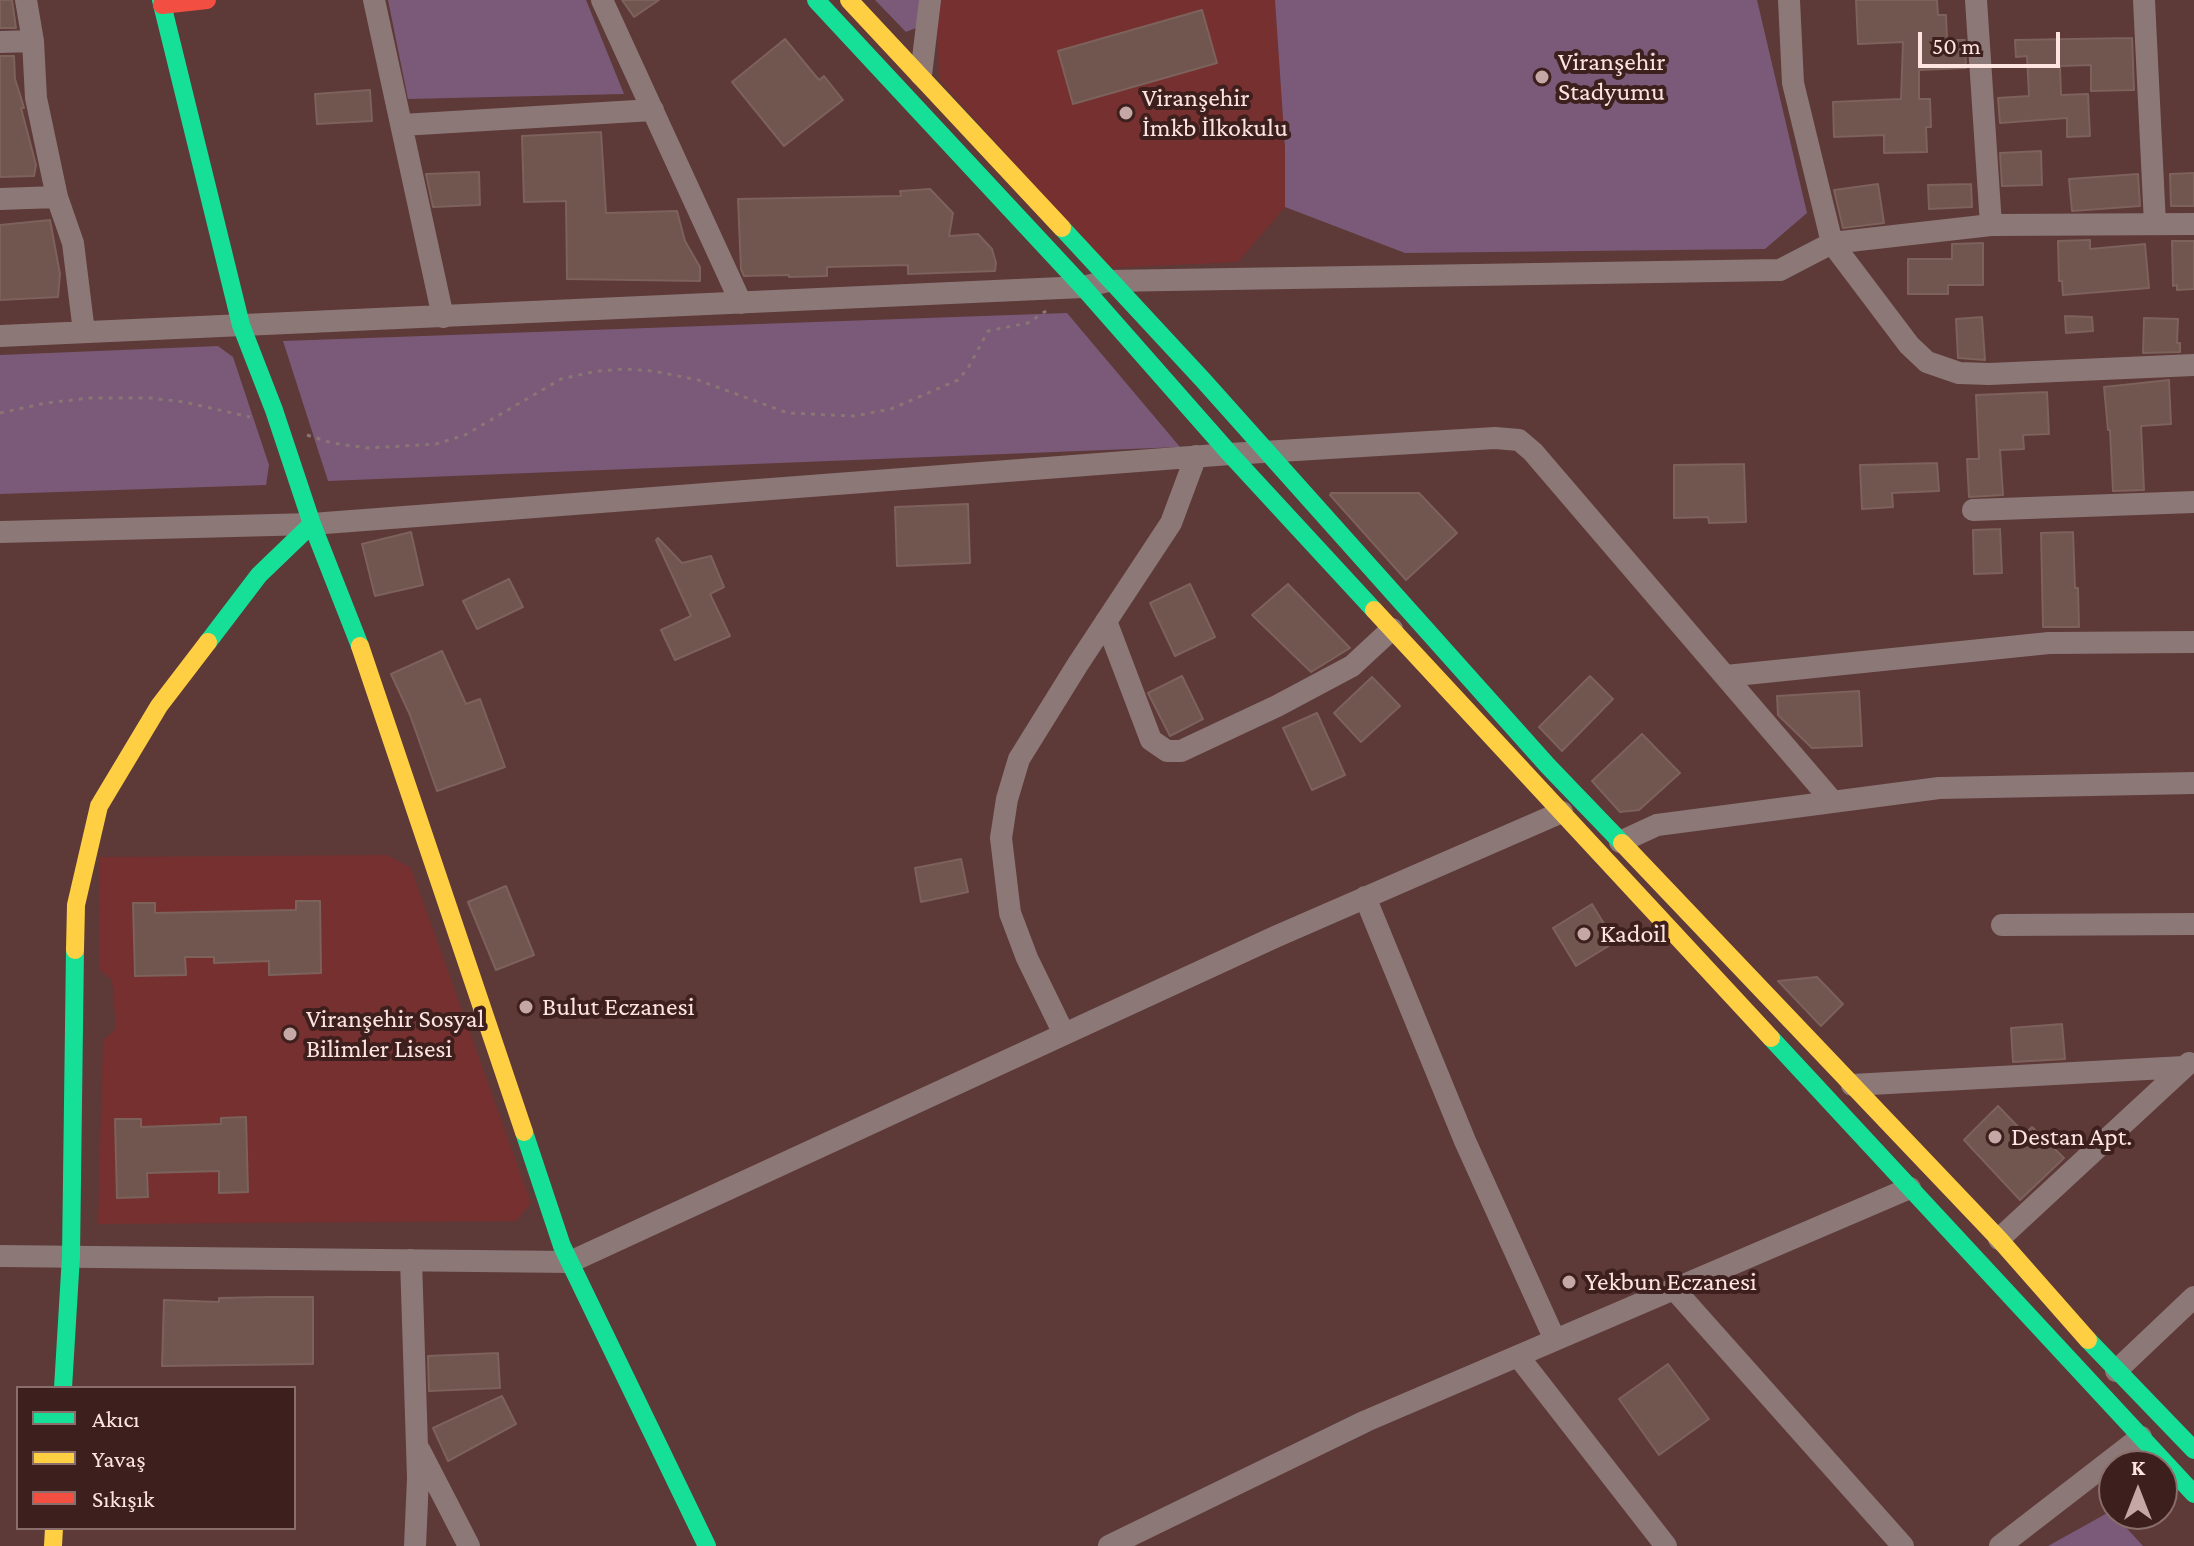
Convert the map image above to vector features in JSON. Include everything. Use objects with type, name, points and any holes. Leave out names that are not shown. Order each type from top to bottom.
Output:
[{"type":"street","points":[[26,0],[33,41],[36,98],[57,197],[73,243],[84,332]]},
{"type":"street","points":[[207,0],[162,2],[241,325],[312,524],[371,676],[562,1246],[707,1546]]},
{"type":"street","points":[[374,0],[443,317]]},
{"type":"street","points":[[602,0],[741,303]]},
{"type":"street","points":[[816,0],[1083,287],[1230,454],[2194,1494]]},
{"type":"street","points":[[849,0],[1267,452],[1548,766],[1999,1239],[2116,1371],[2194,1450]]},
{"type":"street","points":[[921,75],[930,0]]},
{"type":"street","points":[[1789,0],[1793,83],[1832,243],[1909,345],[1927,362],[1959,373],[1989,374],[2194,365]]},
{"type":"street","points":[[1976,0],[1991,225]]},
{"type":"street","points":[[2144,0],[2155,224]]},
{"type":"street","points":[[0,42],[33,41]]},
{"type":"street","points":[[402,125],[653,110]]},
{"type":"street","points":[[0,199],[57,197]]},
{"type":"street","points":[[0,336],[1083,287],[1108,281],[1780,270],[1832,243],[1991,225],[2194,224]]},
{"type":"street","points":[[0,532],[312,524],[1196,456],[1495,438],[1519,440],[1533,452],[1833,802]]},
{"type":"street","points":[[1064,1034],[1027,958],[1010,913],[1001,838],[1007,799],[1019,759],[1171,523],[1196,456]]},
{"type":"street","points":[[1973,510],[2194,502]]},
{"type":"street","points":[[63,1386],[71,1256],[76,905],[99,806],[159,706],[259,575],[312,524]]},
{"type":"street","points":[[1106,621],[1151,740],[1167,751],[1181,751],[1277,706],[1352,666],[1392,629]]},
{"type":"street","points":[[1726,676],[2049,643],[2194,642]]},
{"type":"street","points":[[1620,842],[1657,825],[1939,788],[2194,783]]},
{"type":"street","points":[[0,1256],[570,1262],[1365,897],[1562,812]]},
{"type":"street","points":[[1365,897],[1465,1141],[1555,1340]]},
{"type":"street","points":[[2002,925],[2194,924]]},
{"type":"street","points":[[1852,1085],[2189,1063]]},
{"type":"street","points":[[1999,1239],[2189,1063]]},
{"type":"street","points":[[1109,1546],[1366,1421],[1910,1188]]},
{"type":"street","points":[[411,1260],[417,1444],[415,1546]]},
{"type":"street","points":[[1674,1289],[1903,1546]]},
{"type":"street","points":[[2116,1371],[2194,1297]]},
{"type":"street","points":[[1518,1356],[1666,1546]]},
{"type":"street","points":[[2000,1546],[2141,1437]]},
{"type":"street","points":[[417,1444],[469,1546]]},
{"type":"path","points":[[0,413],[90,398],[151,398],[238,412],[332,443],[368,448],[436,444],[465,435],[561,379],[597,371],[626,369],[698,380],[788,413],[854,416],[891,409],[958,380],[988,331],[1028,323],[1050,308]]},
{"type":"shaded area","points":[[388,0],[586,0],[624,94],[408,99]]},
{"type":"shaded area","points":[[875,0],[920,0],[921,26],[906,32]]},
{"type":"shaded area","name":"Viranşehir İmkb İlkokulu","points":[[937,0],[1275,0],[1285,148],[1285,207],[1238,262],[1108,268],[939,79]]},
{"type":"shaded area","points":[[1275,0],[1757,0],[1807,213],[1765,249],[1405,253],[1285,207],[1285,148]]},
{"type":"shaded area","points":[[1067,313],[1180,447],[328,481],[283,341]]},
{"type":"shaded area","points":[[218,346],[233,357],[269,465],[266,485],[0,494],[0,355]]},
{"type":"shaded area","name":"Viranşehir Sosyal Bilimler Lisesi","points":[[387,855],[411,868],[531,1203],[516,1221],[98,1224],[103,1040],[116,1029],[112,980],[99,969],[100,857]]},
{"type":"shaded area","points":[[2098,1518],[2098,1530],[2128,1530],[2143,1546],[2048,1546]]},
{"type":"building","points":[[0,0],[12,0],[16,28],[0,28]]},
{"type":"building","points":[[622,0],[659,0],[634,17]]},
{"type":"building","points":[[1856,0],[1937,0],[1938,15],[1946,15],[1947,40],[1965,40],[1966,68],[1919,70],[1919,99],[1930,99],[1931,127],[1926,127],[1927,152],[1884,153],[1884,135],[1834,137],[1833,102],[1901,99],[1903,42],[1858,44]]},
{"type":"building","points":[[1202,10],[1217,63],[1073,104],[1058,51]]},
{"type":"building","points":[[2132,38],[2134,90],[2091,91],[2091,65],[2060,66],[2061,95],[2088,94],[2090,136],[2067,137],[2067,118],[2000,123],[1998,98],[2029,96],[2027,56],[2016,57],[2015,40]]},
{"type":"building","points":[[785,39],[819,80],[824,76],[843,100],[784,146],[732,82]]},
{"type":"building","points":[[0,56],[14,56],[15,79],[36,165],[34,176],[0,177]]},
{"type":"building","points":[[370,90],[372,121],[317,124],[315,94]]},
{"type":"building","points":[[601,132],[606,213],[677,211],[685,241],[700,267],[700,281],[567,279],[566,201],[524,202],[522,136]]},
{"type":"building","points":[[2041,151],[2042,185],[2002,186],[2000,153]]},
{"type":"building","points":[[479,172],[480,205],[433,207],[426,174]]},
{"type":"building","points":[[2194,173],[2194,206],[2171,206],[2170,174]]},
{"type":"building","points":[[2138,174],[2140,206],[2072,211],[2069,179]]},
{"type":"building","points":[[1878,184],[1884,223],[1843,228],[1834,190]]},
{"type":"building","points":[[1971,184],[1972,207],[1929,209],[1928,185]]},
{"type":"building","points":[[930,189],[953,213],[949,236],[978,234],[992,249],[995,271],[908,274],[908,265],[827,267],[827,276],[744,276],[741,269],[738,199],[901,196],[900,191]]},
{"type":"building","points":[[50,220],[60,274],[58,297],[0,300],[0,225]]},
{"type":"building","points":[[2090,240],[2090,249],[2145,244],[2149,288],[2063,295],[2062,281],[2059,281],[2058,241]]},
{"type":"building","points":[[2172,241],[2194,241],[2194,289],[2177,290],[2177,285],[2173,286]]},
{"type":"building","points":[[1983,243],[1983,285],[1948,285],[1948,294],[1908,294],[1908,259],[1952,259],[1952,244]]},
{"type":"building","points":[[2065,316],[2092,317],[2093,331],[2066,333]]},
{"type":"building","points":[[1982,317],[1985,360],[1958,358],[1956,319]]},
{"type":"building","points":[[2144,318],[2178,319],[2177,343],[2180,343],[2180,352],[2143,353]]},
{"type":"building","points":[[2169,380],[2171,424],[2141,426],[2144,490],[2113,491],[2104,387]]},
{"type":"building","points":[[2047,392],[2049,434],[2023,435],[2024,449],[2000,450],[2003,495],[1969,497],[1967,459],[1979,459],[1976,395]]},
{"type":"building","points":[[1937,463],[1939,491],[1892,493],[1893,507],[1862,509],[1860,465]]},
{"type":"building","points":[[1744,464],[1746,522],[1709,523],[1708,517],[1674,518],[1674,465]]},
{"type":"building","points":[[1331,493],[1419,493],[1457,533],[1406,580]]},
{"type":"building","points":[[968,504],[970,563],[897,566],[895,507]]},
{"type":"building","points":[[2000,529],[2002,573],[1974,574],[1973,530]]},
{"type":"building","points":[[411,532],[423,585],[375,596],[362,544]]},
{"type":"building","points":[[2073,532],[2079,627],[2043,627],[2041,533]]},
{"type":"building","points":[[658,538],[682,563],[711,556],[724,587],[710,594],[730,636],[675,660],[661,630],[691,616],[656,540]]},
{"type":"building","points":[[509,579],[523,607],[477,629],[463,601]]},
{"type":"building","points":[[1190,584],[1215,637],[1175,656],[1150,603]]},
{"type":"building","points":[[1288,584],[1350,648],[1311,672],[1252,615]]},
{"type":"building","points":[[442,651],[466,704],[480,699],[505,767],[437,791],[410,715],[391,674]]},
{"type":"building","points":[[1182,676],[1203,719],[1170,736],[1148,693]]},
{"type":"building","points":[[1590,676],[1613,699],[1562,751],[1539,727]]},
{"type":"building","points":[[1372,677],[1400,706],[1361,742],[1334,713]]},
{"type":"building","points":[[1859,691],[1862,746],[1812,748],[1778,715],[1777,696]]},
{"type":"building","points":[[1317,713],[1345,775],[1312,790],[1283,728]]},
{"type":"building","points":[[1642,734],[1680,773],[1639,810],[1620,812],[1592,781]]},
{"type":"building","points":[[961,859],[968,892],[921,902],[915,868]]},
{"type":"building","points":[[506,886],[534,955],[496,970],[468,902]]},
{"type":"building","points":[[296,901],[320,901],[321,973],[269,975],[269,961],[214,963],[214,957],[185,957],[186,975],[135,976],[133,903],[155,903],[155,913],[296,910]]},
{"type":"building","points":[[1592,904],[1615,942],[1576,966],[1553,928]]},
{"type":"building","points":[[1817,977],[1843,1004],[1821,1026],[1778,981]]},
{"type":"building","points":[[2062,1024],[2065,1059],[2013,1062],[2011,1028]]},
{"type":"building","points":[[1998,1106],[2025,1134],[2032,1127],[2064,1158],[2020,1200],[1964,1140]]},
{"type":"building","points":[[246,1117],[248,1192],[219,1193],[219,1171],[147,1173],[148,1197],[117,1198],[115,1119],[141,1119],[141,1127],[221,1124],[221,1118]]},
{"type":"building","points":[[313,1297],[313,1364],[162,1366],[164,1300],[219,1302],[219,1298]]},
{"type":"building","points":[[498,1353],[500,1388],[429,1391],[428,1356]]},
{"type":"building","points":[[1668,1364],[1709,1419],[1659,1455],[1619,1399]]},
{"type":"building","points":[[502,1396],[516,1424],[448,1461],[433,1428]]},
{"type":"traffic: fast","points":[[161,0],[241,325],[274,410],[312,524],[360,646]]},
{"type":"traffic: fast","points":[[816,0],[1083,287],[1230,454],[1374,610]]},
{"type":"traffic: fast","points":[[1062,228],[1203,380],[1548,766],[1622,843]]},
{"type":"traffic: fast","points":[[208,642],[259,575],[312,524]]},
{"type":"traffic: fast","points":[[63,1386],[71,1256],[75,950]]},
{"type":"traffic: fast","points":[[1771,1038],[2194,1494]]},
{"type":"traffic: fast","points":[[524,1132],[562,1246],[707,1546]]},
{"type":"traffic: fast","points":[[2088,1340],[2194,1450]]},
{"type":"traffic: slow","points":[[849,0],[1062,228]]},
{"type":"traffic: slow","points":[[1374,610],[1771,1038]]},
{"type":"traffic: slow","points":[[75,950],[76,905],[99,806],[159,706],[208,642]]},
{"type":"traffic: slow","points":[[360,646],[524,1132]]},
{"type":"traffic: slow","points":[[1622,843],[1999,1239],[2088,1340]]},
{"type":"traffic: slow","points":[[53,1546],[54,1530]]},
{"type":"traffic: jam","points":[[162,5],[207,0]]},
{"type":"place","name":"Viranşehir Stadyumu","points":[[1542,77]]},
{"type":"place","name":"Viranşehir İmkb İlkokulu","points":[[1126,113]]},
{"type":"place","name":"Kadoil","points":[[1584,934]]},
{"type":"place","name":"Bulut Eczanesi","points":[[526,1007]]},
{"type":"place","name":"Viranşehir Sosyal Bilimler Lisesi","points":[[290,1034]]},
{"type":"place","name":"Destan Apt.","points":[[1995,1137]]},
{"type":"place","name":"Yekbun Eczanesi","points":[[1569,1282]]}]
